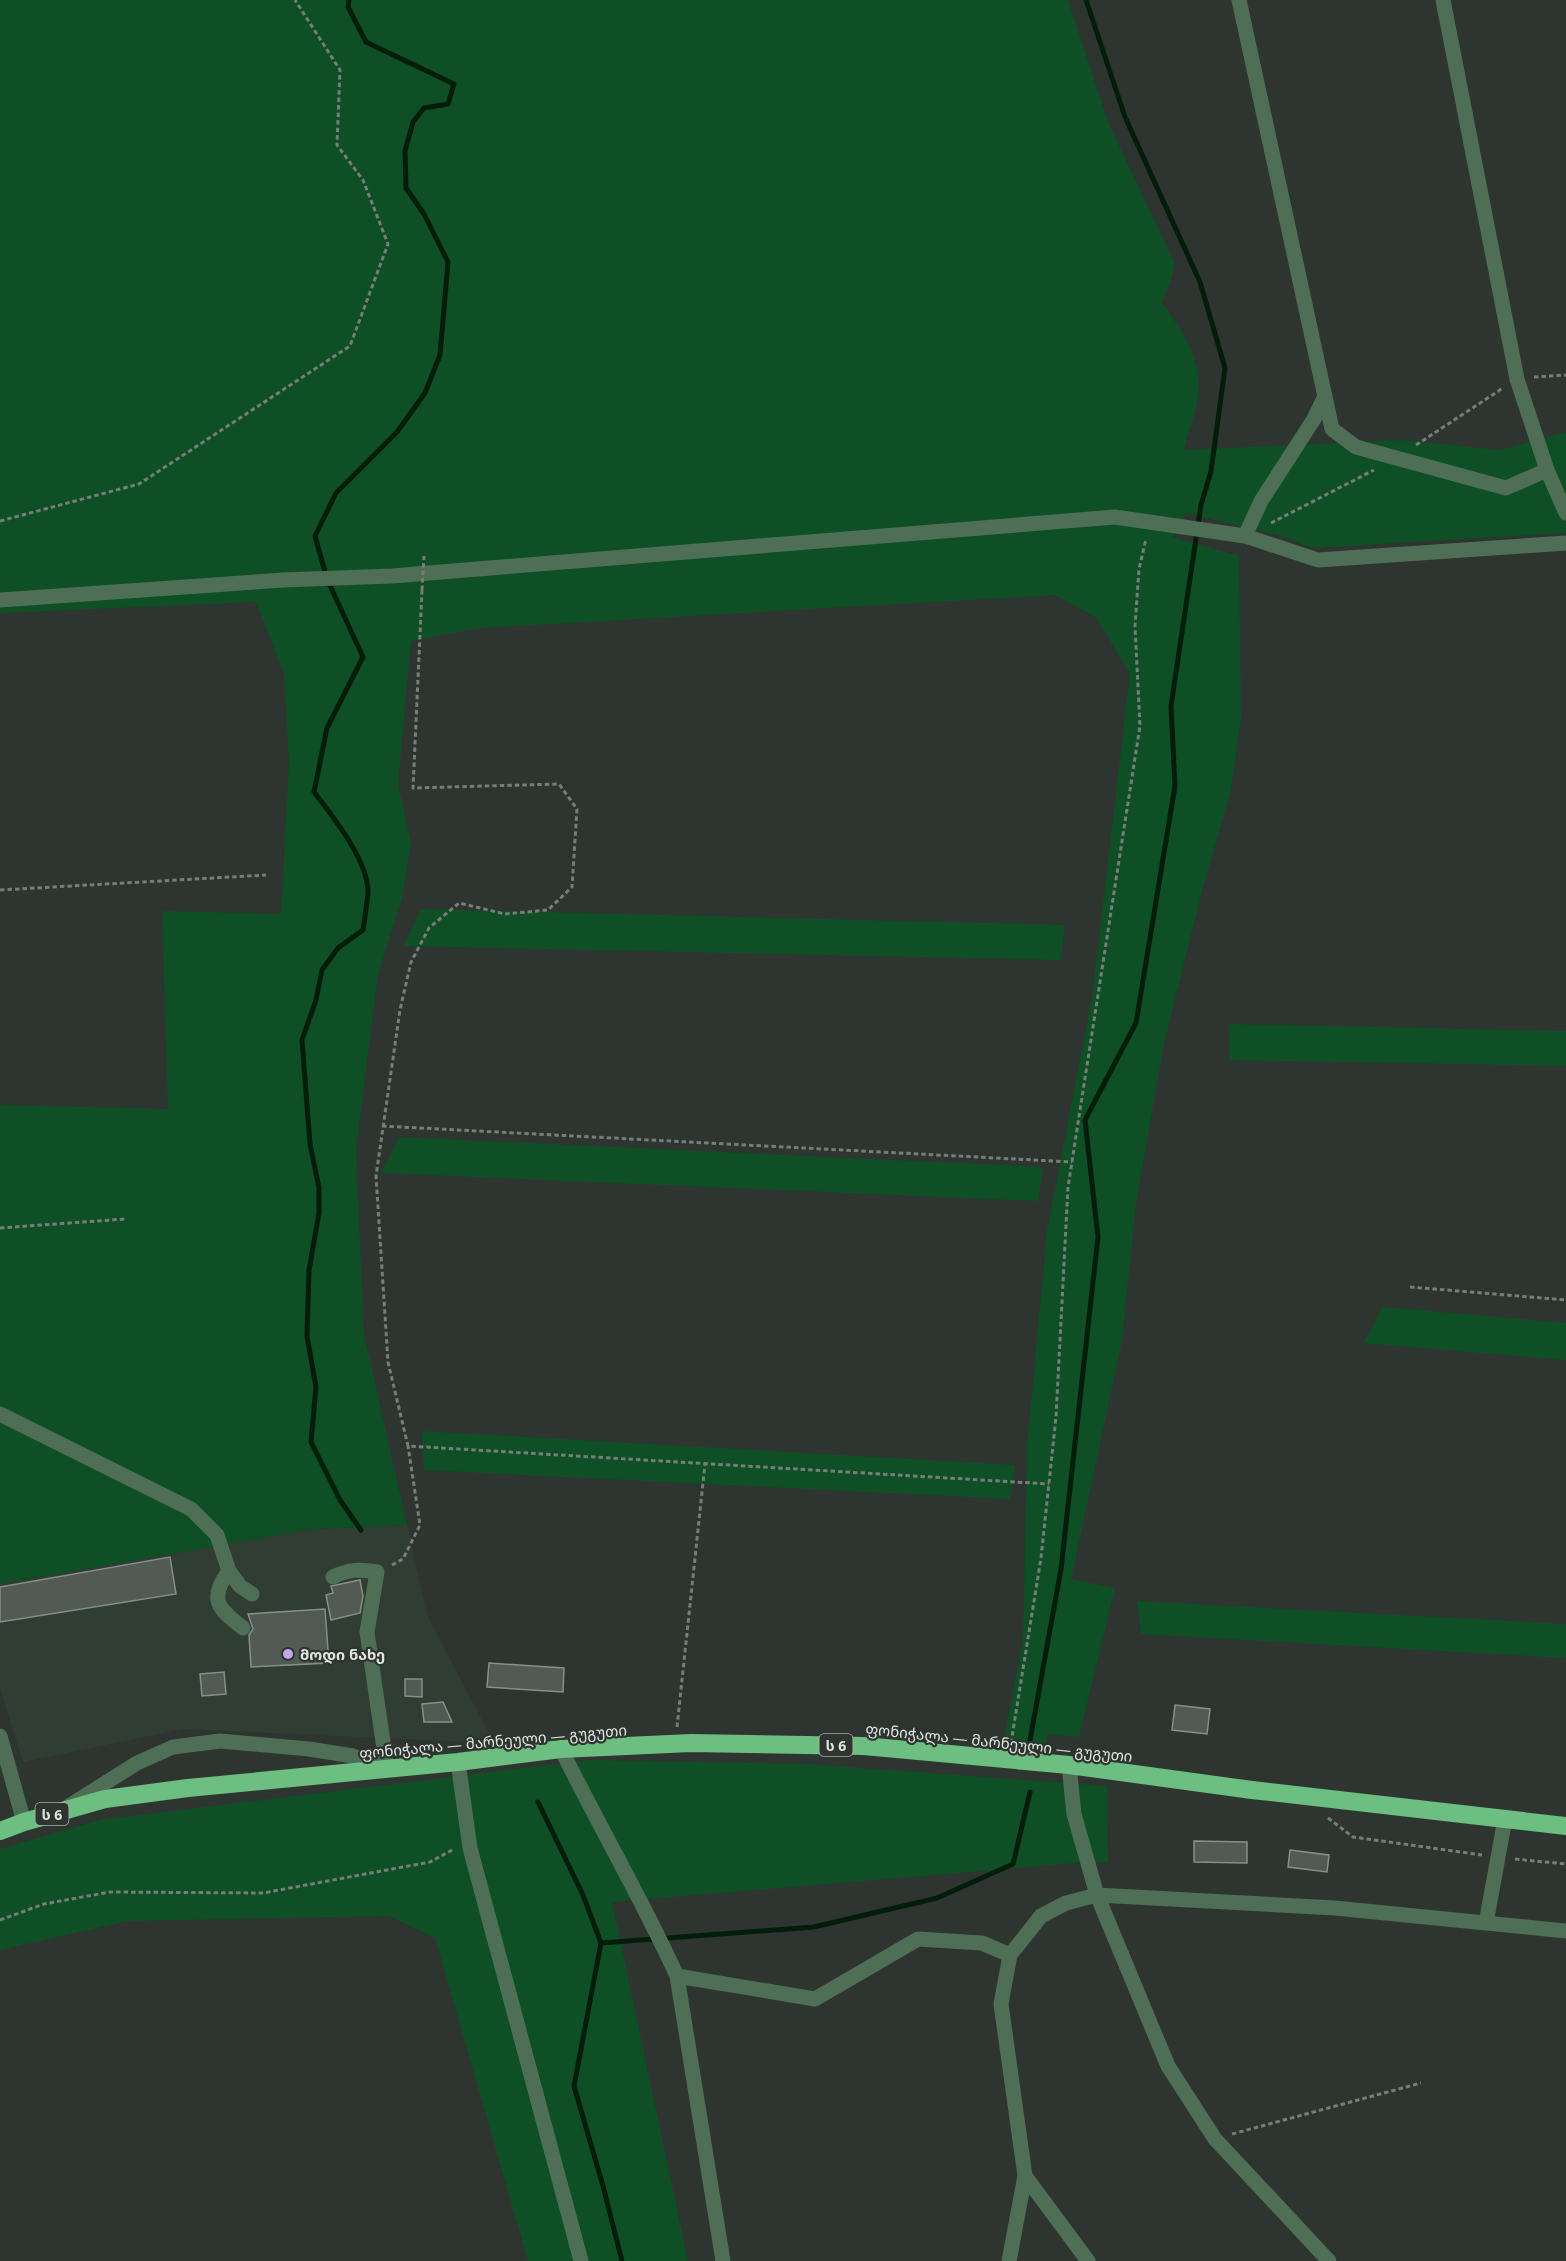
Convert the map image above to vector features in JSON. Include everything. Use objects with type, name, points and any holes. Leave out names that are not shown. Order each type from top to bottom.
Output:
[{"type":"highway","name":"ფონიჭალა — მარნეული — გუგუთი","points":[[0,1831],[105,1799],[188,1788],[458,1762],[561,1749],[675,1744],[864,1746],[1070,1765],[1252,1790],[1566,1826]]},
{"type":"street","points":[[1239,0],[1332,429],[1356,447],[1506,488],[1546,470]]},
{"type":"street","points":[[1443,0],[1517,379],[1546,470],[1566,513]]},
{"type":"street","points":[[1245,536],[1261,501],[1314,420],[1325,396]]},
{"type":"street","points":[[0,600],[283,580],[392,576],[1115,517],[1245,536],[1318,561],[1566,543]]},
{"type":"street","points":[[0,1414],[191,1509],[217,1535],[229,1571],[240,1586],[252,1594]]},
{"type":"street","points":[[56,1814],[137,1763],[173,1747],[220,1741],[288,1747],[353,1756],[387,1769],[367,1632],[377,1572],[359,1569],[346,1571],[333,1577]]},
{"type":"street","points":[[229,1571],[220,1582],[219,1603],[223,1613],[243,1628]]},
{"type":"street","points":[[0,1736],[24,1822]]},
{"type":"street","points":[[561,1749],[592,1812],[652,1922],[677,1976],[723,2261]]},
{"type":"street","points":[[458,1762],[469,1841],[581,2261]]},
{"type":"street","points":[[1070,1765],[1074,1814],[1097,1894],[1168,2066],[1215,2139],[1329,2261]]},
{"type":"street","points":[[0,1794],[18,1803]]},
{"type":"street","points":[[1486,1923],[1504,1819]]},
{"type":"street","points":[[1009,2261],[1025,2176],[1001,2004],[1010,1955],[1041,1916],[1066,1903],[1097,1894],[1335,1908],[1566,1931]]},
{"type":"street","points":[[677,1976],[815,1999],[918,1939],[982,1943],[1010,1955]]},
{"type":"street","points":[[1025,2176],[1088,2261]]},
{"type":"path","points":[[0,521],[139,484],[350,346],[388,244],[363,180],[337,145],[340,70],[295,0]]},
{"type":"path","points":[[1008,1760],[1041,1558],[1056,1417],[1068,1187],[1140,726],[1135,626],[1139,569],[1150,522]]},
{"type":"path","points":[[377,1572],[403,1559],[420,1525],[408,1446],[388,1362],[376,1176],[400,1010],[411,962],[429,928],[459,903],[506,914],[548,910],[572,887],[577,809],[560,784],[413,788],[424,556]]},
{"type":"path","points":[[0,890],[266,875]]},
{"type":"path","points":[[382,1126],[1072,1162]]},
{"type":"path","points":[[0,1228],[125,1219]]},
{"type":"path","points":[[1410,1287],[1566,1300]]},
{"type":"path","points":[[408,1446],[1048,1484]]},
{"type":"path","points":[[675,1744],[705,1464]]},
{"type":"path","points":[[1325,1816],[1353,1837],[1566,1864]]},
{"type":"path","points":[[0,1920],[44,1904],[110,1893],[263,1893],[430,1862],[469,1841]]},
{"type":"path","points":[[1215,2139],[1421,2083]]},
{"type":"shaded area","points":[[407,1525],[427,1615],[494,1743],[183,1729],[23,1762],[0,1688],[0,1584],[313,1529]]},
{"type":"green space","points":[[0,0],[1068,0],[1108,122],[1175,264],[1162,303],[1182,332],[1192,353],[1196,363],[1199,387],[1184,450],[1402,440],[1500,450],[1566,432],[1566,533],[1313,548],[1278,535],[1184,513],[1184,523],[1172,537],[1239,556],[1241,717],[1231,790],[1203,887],[1164,1044],[1136,1203],[1122,1341],[1071,1579],[1115,1588],[1079,1737],[1047,1734],[1047,1752],[1002,1750],[1023,1640],[1027,1446],[1047,1231],[1092,998],[1130,673],[1096,618],[1056,595],[480,628],[411,641],[398,784],[411,843],[402,898],[378,974],[356,1149],[364,1334],[407,1525],[313,1529],[0,1584],[0,1105],[168,1109],[162,911],[281,914],[289,763],[284,674],[256,602],[0,613]]},
{"type":"green space","points":[[421,909],[1065,925],[1061,960],[404,946]]},
{"type":"green space","points":[[1229,1024],[1566,1031],[1566,1066],[1230,1060]]},
{"type":"green space","points":[[399,1137],[1043,1167],[1038,1201],[381,1173]]},
{"type":"green space","points":[[1383,1307],[1566,1323],[1566,1360],[1363,1343]]},
{"type":"green space","points":[[422,1431],[1015,1465],[1010,1499],[424,1470]]},
{"type":"green space","points":[[1137,1601],[1566,1624],[1566,1658],[1141,1634]]},
{"type":"green space","points":[[589,1760],[807,1764],[1107,1786],[1108,1863],[1089,1862],[612,1902],[688,2261],[528,2261],[435,1938],[389,1916],[128,1921],[0,1950],[0,1849],[100,1820]]},
{"type":"building","points":[[170,1557],[176,1594],[0,1622],[0,1587]]},
{"type":"building","points":[[360,1580],[363,1596],[360,1613],[331,1620],[326,1595],[333,1593],[331,1586]]},
{"type":"building","points":[[325,1609],[329,1663],[251,1667],[249,1635],[253,1629],[248,1614]]},
{"type":"building","points":[[489,1663],[564,1668],[563,1692],[487,1687]]},
{"type":"building","points":[[224,1672],[226,1694],[202,1696],[200,1674]]},
{"type":"building","points":[[405,1679],[422,1679],[422,1697],[405,1696]]},
{"type":"building","points":[[443,1702],[452,1722],[424,1722],[422,1704]]},
{"type":"building","points":[[1175,1705],[1210,1709],[1207,1734],[1172,1730]]},
{"type":"building","points":[[1194,1841],[1247,1842],[1247,1863],[1194,1862]]},
{"type":"building","points":[[1290,1850],[1329,1855],[1327,1872],[1288,1867]]},
{"type":"waterway","points":[[349,0],[348,7],[366,42],[454,84],[448,104],[424,108],[413,122],[405,151],[406,188],[424,214],[448,262],[440,355],[425,393],[397,432],[336,493],[315,536],[327,579],[363,657],[327,728],[314,792],[356,853],[362,866],[368,892],[363,930],[338,948],[322,970],[316,1000],[302,1040],[310,1144],[319,1188],[319,1213],[309,1270],[307,1336],[316,1387],[311,1442],[340,1500],[361,1530]]},
{"type":"waterway","points":[[1030,1740],[1061,1569],[1098,1237],[1085,1120],[1136,1023],[1175,786],[1171,706],[1201,505],[1211,471],[1225,368],[1200,282],[1125,117],[1086,0]]},
{"type":"waterway","points":[[601,1943],[814,1927],[937,1898],[1013,1864],[1030,1792]]},
{"type":"waterway","points":[[538,1802],[583,1895],[601,1943],[574,2086],[622,2261]]},
{"type":"place","name":"მოდი ნახე","points":[[288,1654]]}]
